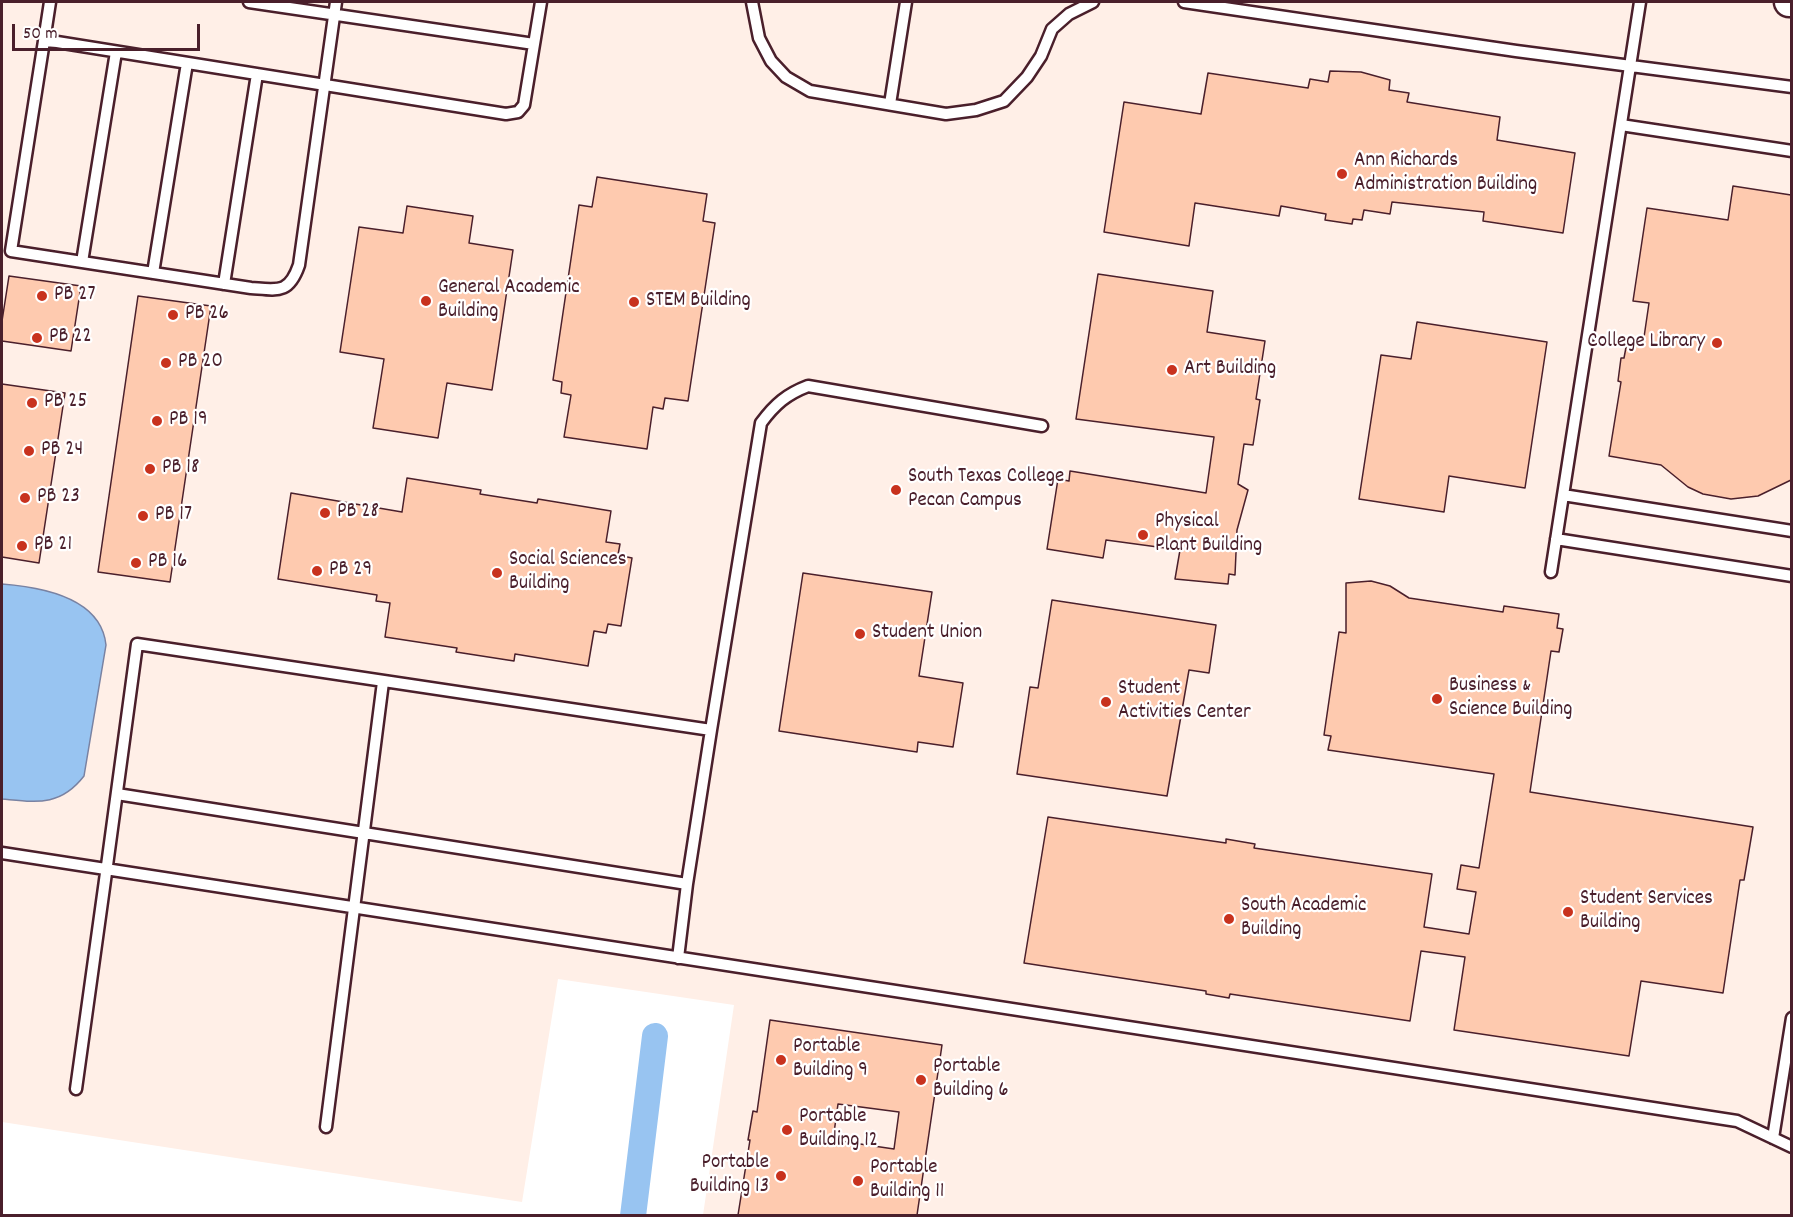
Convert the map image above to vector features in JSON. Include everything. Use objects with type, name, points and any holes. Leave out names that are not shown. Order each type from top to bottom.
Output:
[{"type":"lane","points":[[50,2],[6,250],[224,284],[272,289],[284,289],[294,281],[299,265],[336,2]]},
{"type":"lane","points":[[249,2],[534,44]]},
{"type":"lane","points":[[44,41],[506,114],[518,112],[524,105],[542,2]]},
{"type":"lane","points":[[752,2],[759,38],[771,61],[786,78],[810,91],[946,114],[976,110],[1004,101],[1027,77],[1041,56],[1052,29],[1069,14],[1092,2]]},
{"type":"lane","points":[[891,104],[906,2]]},
{"type":"lane","points":[[1184,2],[1791,87]]},
{"type":"lane","points":[[1551,572],[1640,2]]},
{"type":"lane","points":[[82,262],[116,52]]},
{"type":"lane","points":[[153,273],[187,63]]},
{"type":"lane","points":[[224,284],[257,74]]},
{"type":"lane","points":[[1621,125],[1791,151]]},
{"type":"lane","points":[[678,958],[687,884],[761,423],[773,406],[790,393],[808,386],[1042,426]]},
{"type":"lane","points":[[1563,495],[1791,531]]},
{"type":"lane","points":[[1556,539],[1791,576]]},
{"type":"lane","points":[[76,1089],[137,644],[711,730]]},
{"type":"lane","points":[[326,1127],[382,682]]},
{"type":"lane","points":[[117,794],[687,884]]},
{"type":"lane","points":[[2,853],[1737,1121],[1791,1147]]},
{"type":"lane","points":[[1773,1138],[1789,1048],[1791,1018]]},
{"type":"shaded area","name":"South Texas College Pecan Campus","points":[[2,2],[1791,2],[1791,1215],[703,1215],[734,1005],[558,979],[522,1202],[2,1122]]},
{"type":"water","points":[[2,584],[34,588],[67,598],[81,605],[102,629],[106,645],[84,776],[75,786],[56,798],[37,801],[2,799]]},
{"type":"building","name":"Ann Richards Administration Building","points":[[1330,71],[1361,72],[1390,80],[1389,90],[1409,93],[1407,102],[1500,117],[1497,140],[1575,153],[1563,233],[1483,221],[1484,212],[1392,202],[1390,214],[1364,210],[1362,220],[1353,219],[1352,224],[1325,220],[1326,214],[1281,206],[1279,216],[1195,203],[1189,246],[1104,232],[1124,102],[1201,114],[1208,73],[1308,88],[1310,79],[1328,82]]},
{"type":"building","name":"STEM Building","points":[[597,177],[707,194],[703,221],[715,223],[688,401],[665,398],[663,409],[653,407],[647,449],[564,437],[571,395],[561,393],[562,382],[553,380],[579,205],[592,207]]},
{"type":"building","name":"College Library","points":[[1733,186],[1791,195],[1791,480],[1758,496],[1731,499],[1703,494],[1688,487],[1661,465],[1609,456],[1621,382],[1618,381],[1621,358],[1624,358],[1627,342],[1643,344],[1649,303],[1633,301],[1647,208],[1728,220]]},
{"type":"building","name":"General Academic Building","points":[[407,206],[473,216],[469,243],[513,250],[492,390],[447,383],[438,438],[373,428],[384,359],[340,352],[359,227],[403,233]]},
{"type":"building","name":"Art Building","points":[[1098,274],[1213,291],[1207,332],[1265,341],[1256,399],[1260,400],[1253,445],[1244,444],[1238,484],[1248,490],[1237,530],[1235,575],[1229,574],[1228,584],[1175,579],[1180,550],[1106,540],[1103,558],[1047,549],[1058,479],[1069,481],[1070,471],[1206,493],[1214,437],[1076,419]]},
{"type":"building","points":[[9,276],[81,286],[71,351],[2,341],[2,321]]},
{"type":"building","points":[[138,296],[211,306],[170,582],[98,572]]},
{"type":"building","points":[[1417,322],[1547,342],[1525,488],[1449,476],[1444,512],[1359,499],[1381,355],[1411,359]]},
{"type":"building","points":[[2,384],[65,393],[39,563],[2,557]]},
{"type":"building","name":"Social Sciences Building","points":[[407,478],[481,490],[480,494],[537,503],[538,499],[611,511],[606,542],[620,544],[618,555],[632,558],[621,626],[608,624],[606,633],[594,631],[588,666],[515,654],[514,661],[456,652],[457,648],[385,637],[390,603],[376,601],[377,595],[278,579],[291,493],[402,512]]},
{"type":"building","name":"Student Union","points":[[803,573],[932,592],[919,676],[963,683],[953,747],[918,742],[917,752],[779,731]]},
{"type":"building","points":[[1371,581],[1390,586],[1409,598],[1503,612],[1504,606],[1559,614],[1557,628],[1563,629],[1559,652],[1551,651],[1530,792],[1753,827],[1744,880],[1740,880],[1723,993],[1641,981],[1629,1056],[1454,1030],[1465,957],[1421,951],[1410,1021],[1230,994],[1229,998],[1206,994],[1206,991],[1024,963],[1048,817],[1226,843],[1226,839],[1255,844],[1254,848],[1432,874],[1424,927],[1469,934],[1476,892],[1457,889],[1461,865],[1479,868],[1494,774],[1328,750],[1331,736],[1324,735],[1339,632],[1346,633],[1346,583]]},
{"type":"building","name":"Student Activities Center","points":[[1052,600],[1216,625],[1209,673],[1189,670],[1167,796],[1017,774],[1030,687],[1038,688]]},
{"type":"building","points":[[770,1020],[942,1045],[917,1215],[738,1215],[753,1111],[757,1112]],"holes":[[[838,1104],[899,1112],[894,1149],[833,1140]]]},
{"type":"waterway","points":[[633,1216],[655,1036]]},
{"type":"place","name":"Ann Richards Administration Building","points":[[1342,174]]},
{"type":"place","name":"PB 27","points":[[42,296]]},
{"type":"place","name":"General Academic Building","points":[[426,301]]},
{"type":"place","name":"STEM Building","points":[[634,302]]},
{"type":"place","name":"PB 26","points":[[173,315]]},
{"type":"place","name":"PB 22","points":[[37,338]]},
{"type":"place","name":"College Library","points":[[1717,343]]},
{"type":"place","name":"PB 20","points":[[166,363]]},
{"type":"place","name":"Art Building","points":[[1172,370]]},
{"type":"place","name":"PB 25","points":[[32,403]]},
{"type":"place","name":"PB 19","points":[[157,421]]},
{"type":"place","name":"PB 24","points":[[29,451]]},
{"type":"place","name":"PB 18","points":[[150,469]]},
{"type":"place","name":"South Texas College Pecan Campus","points":[[896,490]]},
{"type":"place","name":"PB 23","points":[[25,498]]},
{"type":"place","name":"PB 28","points":[[325,513]]},
{"type":"place","name":"PB 17","points":[[143,516]]},
{"type":"place","name":"Physical Plant Building","points":[[1143,535]]},
{"type":"place","name":"PB 21","points":[[22,546]]},
{"type":"place","name":"PB 16","points":[[136,563]]},
{"type":"place","name":"PB 29","points":[[317,571]]},
{"type":"place","name":"Social Sciences Building","points":[[497,573]]},
{"type":"place","name":"Student Union","points":[[860,634]]},
{"type":"place","name":"Business & Science Building","points":[[1437,699]]},
{"type":"place","name":"Student Activities Center","points":[[1106,702]]},
{"type":"place","name":"Student Services Building","points":[[1568,912]]},
{"type":"place","name":"South Academic Building","points":[[1229,919]]},
{"type":"place","name":"Portable Building 9","points":[[781,1060]]},
{"type":"place","name":"Portable Building 6","points":[[921,1080]]},
{"type":"place","name":"Portable Building 12","points":[[787,1130]]},
{"type":"place","name":"Portable Building 13","points":[[781,1176]]},
{"type":"place","name":"Portable Building 11","points":[[858,1181]]}]
